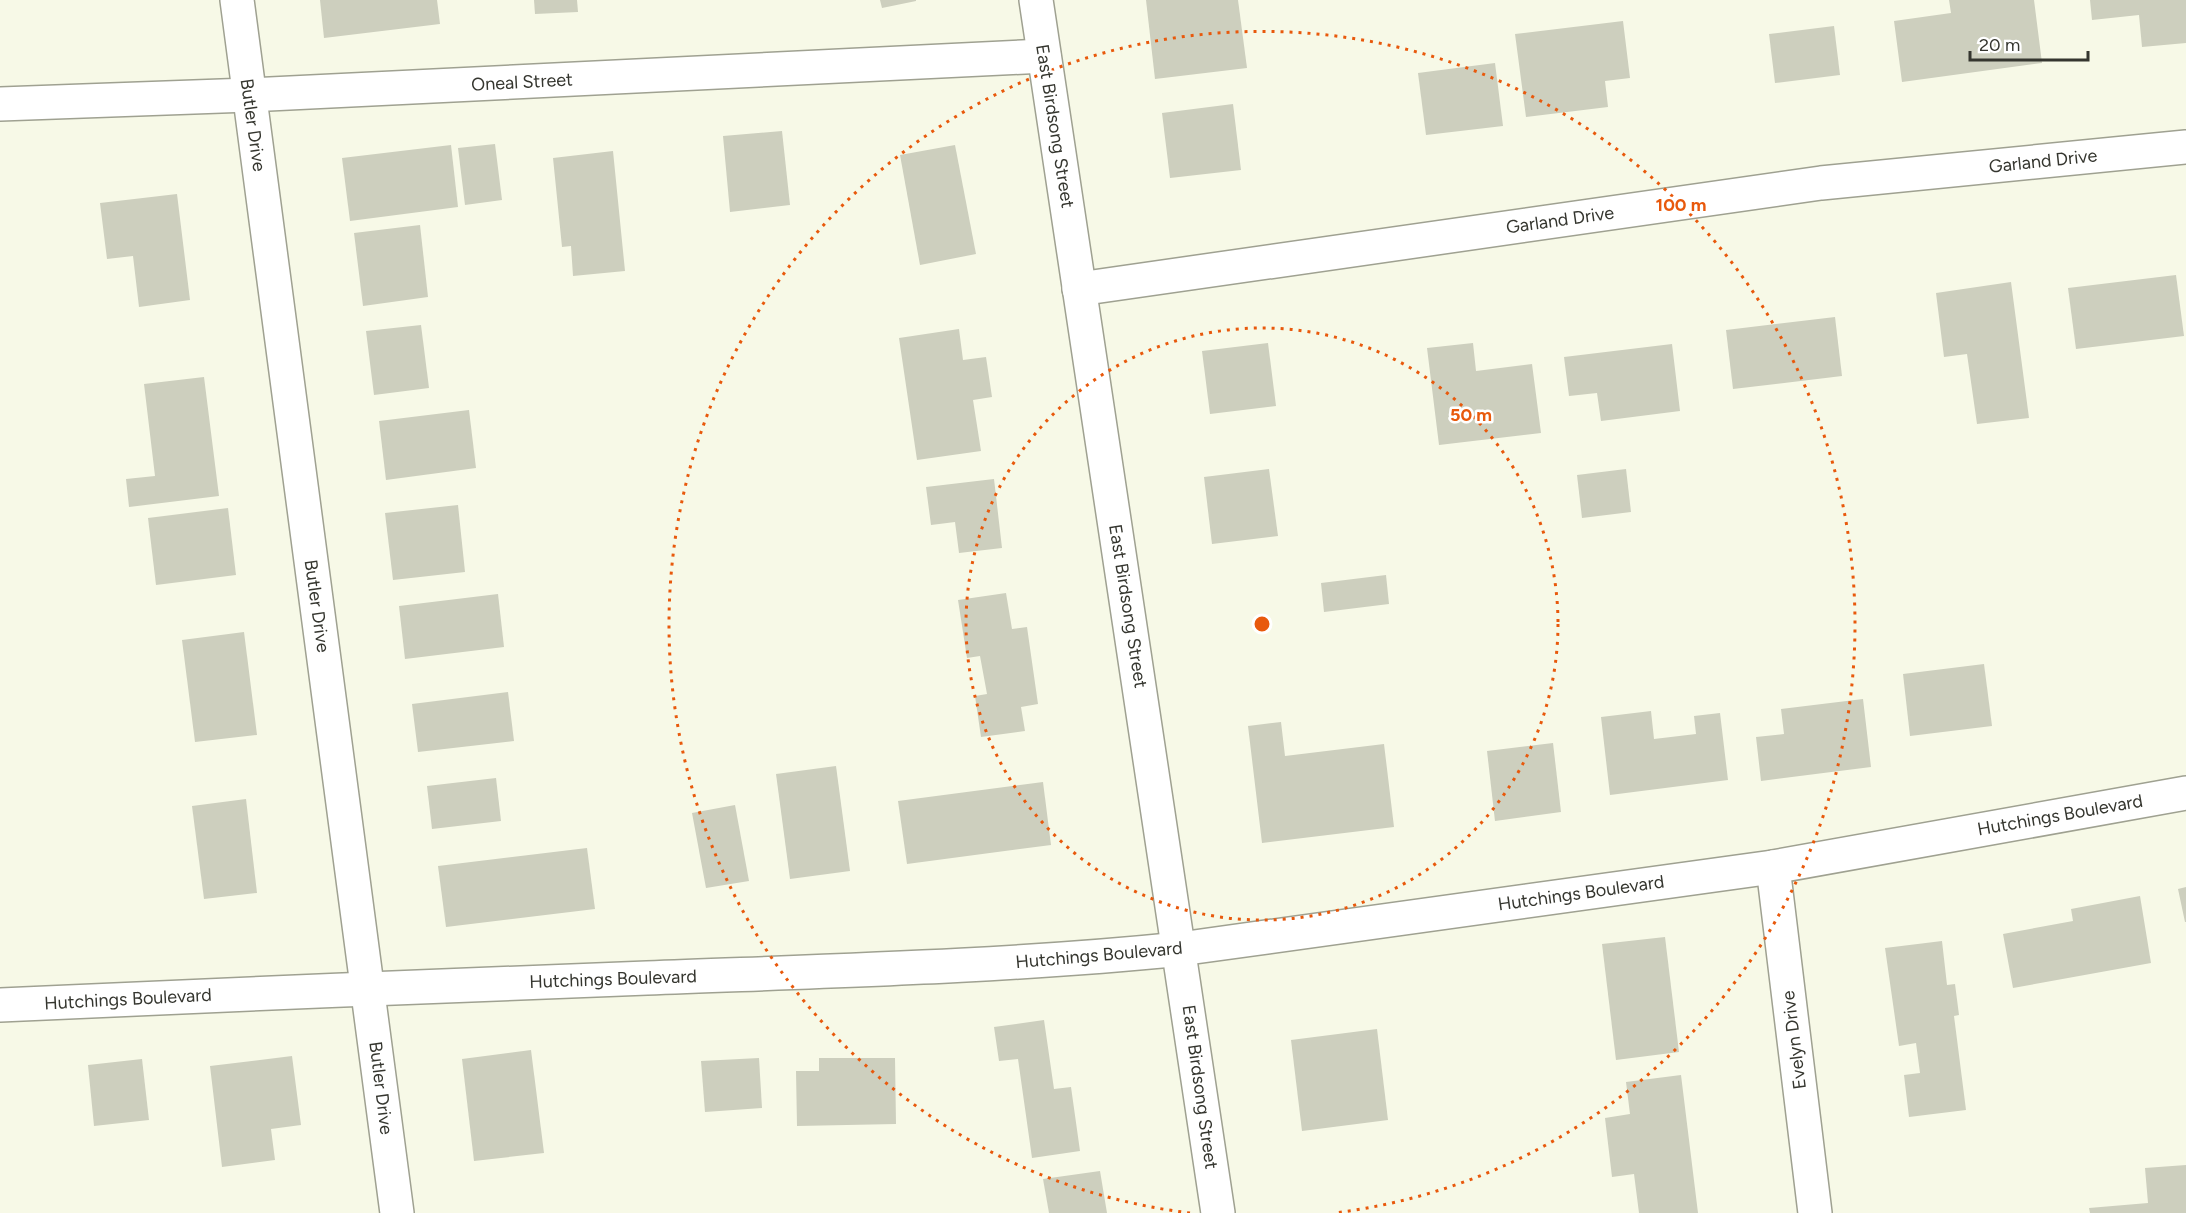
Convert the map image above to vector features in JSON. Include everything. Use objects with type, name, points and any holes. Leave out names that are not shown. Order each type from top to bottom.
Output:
[{"type":"street","name":"Butler Drive","points":[[237,0],[397,1213]]},
{"type":"street","name":"East Birdsong Street","points":[[1036,0],[1218,1213]]},
{"type":"street","name":"Oneal Street","points":[[0,104],[249,95],[1044,56]]},
{"type":"street","name":"Garland Drive","points":[[1079,289],[1821,183],[2186,147]]},
{"type":"street","name":"Hutchings Boulevard","points":[[0,1005],[1092,958],[1773,867],[2186,793]]},
{"type":"street","name":"Evelyn Drive","points":[[1773,867],[1815,1213]]},
{"type":"building","points":[[320,0],[437,0],[440,24],[324,38]]},
{"type":"building","points":[[534,0],[577,0],[578,12],[535,14]]},
{"type":"building","points":[[880,0],[916,0],[916,1],[882,8]]},
{"type":"building","points":[[1146,0],[1238,0],[1247,68],[1155,79]]},
{"type":"building","points":[[1949,0],[2034,0],[2042,63],[1902,82],[1894,21],[1951,13]]},
{"type":"building","points":[[2090,0],[2186,0],[2186,43],[2142,47],[2139,15],[2092,20]]},
{"type":"building","points":[[1623,21],[1630,78],[1605,81],[1608,107],[1526,117],[1515,34]]},
{"type":"building","points":[[1834,26],[1840,75],[1775,83],[1769,34]]},
{"type":"building","points":[[1495,63],[1503,126],[1426,135],[1418,73]]},
{"type":"building","points":[[1233,104],[1241,170],[1170,178],[1162,113]]},
{"type":"building","points":[[782,131],[790,205],[730,212],[723,136]]},
{"type":"building","points":[[495,144],[502,200],[465,205],[458,148]]},
{"type":"building","points":[[451,145],[458,207],[350,221],[342,158]]},
{"type":"building","points":[[955,145],[976,254],[920,265],[900,155]]},
{"type":"building","points":[[613,151],[625,271],[573,276],[571,246],[562,247],[553,158]]},
{"type":"building","points":[[177,194],[190,300],[139,307],[133,256],[107,259],[100,203]]},
{"type":"building","points":[[420,225],[428,297],[363,306],[354,233]]},
{"type":"building","points":[[2176,275],[2184,336],[2076,349],[2068,288]]},
{"type":"building","points":[[2011,282],[2029,418],[1977,424],[1967,354],[1944,357],[1936,293]]},
{"type":"building","points":[[1835,317],[1842,376],[1733,389],[1726,330]]},
{"type":"building","points":[[421,325],[429,388],[374,395],[366,331]]},
{"type":"building","points":[[959,329],[963,360],[986,357],[992,397],[973,400],[981,451],[917,460],[899,338]]},
{"type":"building","points":[[1268,343],[1276,406],[1210,414],[1202,351]]},
{"type":"building","points":[[1473,343],[1476,371],[1532,364],[1541,433],[1439,445],[1427,348]]},
{"type":"building","points":[[1672,344],[1680,411],[1601,421],[1597,393],[1569,396],[1564,357]]},
{"type":"building","points":[[204,377],[219,496],[129,507],[126,479],[155,476],[144,384]]},
{"type":"building","points":[[469,410],[476,468],[386,480],[379,421]]},
{"type":"building","points":[[1269,469],[1278,536],[1212,544],[1204,477]]},
{"type":"building","points":[[1626,469],[1631,512],[1582,518],[1577,475]]},
{"type":"building","points":[[994,479],[1002,548],[959,553],[955,522],[931,525],[926,487]]},
{"type":"building","points":[[458,505],[465,572],[393,580],[385,513]]},
{"type":"building","points":[[228,508],[236,575],[156,585],[148,518]]},
{"type":"building","points":[[1386,575],[1389,604],[1324,612],[1321,583]]},
{"type":"building","points":[[1006,593],[1012,629],[1027,627],[1038,704],[1021,707],[1025,731],[981,737],[975,696],[987,694],[980,656],[967,658],[958,600]]},
{"type":"building","points":[[498,594],[504,647],[405,659],[399,606]]},
{"type":"building","points":[[244,632],[257,735],[195,742],[182,640]]},
{"type":"building","points":[[1984,664],[1992,726],[1910,736],[1903,674]]},
{"type":"building","points":[[508,692],[514,741],[418,752],[412,704]]},
{"type":"building","points":[[1863,699],[1871,767],[1761,781],[1756,737],[1784,734],[1781,709]]},
{"type":"building","points":[[1651,711],[1654,739],[1696,734],[1694,716],[1720,713],[1728,780],[1610,795],[1601,717]]},
{"type":"building","points":[[1281,722],[1285,756],[1384,744],[1394,827],[1262,843],[1248,726]]},
{"type":"building","points":[[1553,743],[1561,812],[1495,821],[1487,751]]},
{"type":"building","points":[[836,766],[850,871],[790,879],[776,774]]},
{"type":"building","points":[[496,778],[501,821],[432,829],[427,786]]},
{"type":"building","points":[[1043,782],[1051,845],[907,864],[898,801]]},
{"type":"building","points":[[246,799],[257,893],[204,899],[192,806]]},
{"type":"building","points":[[735,805],[749,881],[706,888],[692,813]]},
{"type":"building","points":[[587,848],[595,909],[446,927],[438,866]]},
{"type":"building","points":[[2186,887],[2186,922],[2185,922],[2178,889]]},
{"type":"building","points":[[2140,896],[2151,963],[2013,988],[2003,934],[2073,921],[2071,909]]},
{"type":"building","points":[[1665,937],[1679,1052],[1616,1060],[1602,944]]},
{"type":"building","points":[[1942,941],[1947,985],[1955,984],[1959,1015],[1954,1016],[1966,1110],[1909,1117],[1904,1075],[1920,1073],[1916,1043],[1899,1046],[1885,948]]},
{"type":"building","points":[[1044,1020],[1054,1089],[1071,1087],[1080,1151],[1032,1158],[1018,1059],[999,1061],[994,1027]]},
{"type":"building","points":[[1377,1029],[1388,1120],[1302,1131],[1291,1040]]},
{"type":"building","points":[[531,1050],[544,1153],[474,1161],[462,1059]]},
{"type":"building","points":[[292,1056],[301,1125],[271,1129],[275,1160],[222,1167],[210,1066]]},
{"type":"building","points":[[759,1058],[762,1108],[705,1112],[701,1061]]},
{"type":"building","points":[[819,1058],[895,1058],[896,1124],[797,1126],[796,1071],[819,1071]]},
{"type":"building","points":[[142,1059],[149,1120],[94,1126],[88,1065]]},
{"type":"building","points":[[1681,1075],[1698,1213],[1639,1213],[1634,1174],[1612,1177],[1605,1118],[1630,1114],[1626,1082]]},
{"type":"building","points":[[2186,1165],[2186,1213],[2090,1213],[2089,1208],[2148,1203],[2145,1168]]},
{"type":"building","points":[[1100,1171],[1107,1213],[1049,1213],[1043,1179]]}]
